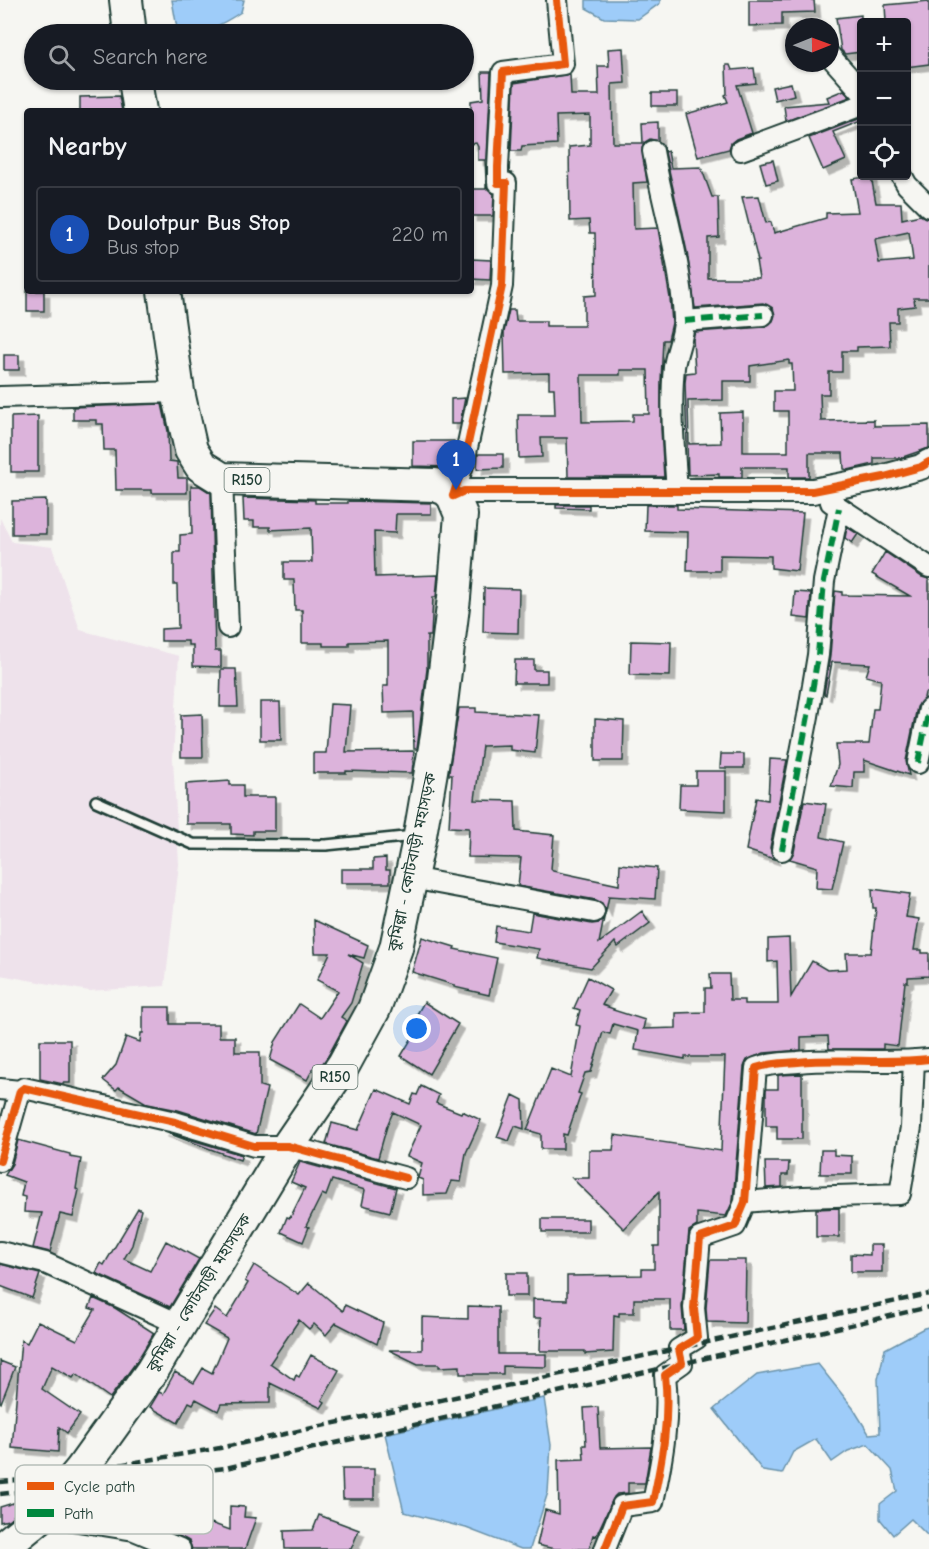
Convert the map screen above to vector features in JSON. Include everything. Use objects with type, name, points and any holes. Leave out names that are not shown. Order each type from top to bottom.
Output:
[{"type":"main road","points":[[126,0],[129,24]]},
{"type":"main road","points":[[137,90],[140,108]]},
{"type":"main road","name":"R150","points":[[164,294],[178,393],[191,450],[201,466],[222,479],[435,485],[446,489],[453,496]]},
{"type":"main road","name":"কুমিল্লা - কোটবাড়ী মহাসড়ক","points":[[84,1465],[152,1371],[288,1146],[344,1065],[374,1009],[396,948],[420,835],[437,736],[454,598],[461,515],[453,496]]},
{"type":"main road","name":"কুমিল্লা - কোটবাড়ী মহাসড়ক","points":[[1,1549],[19,1534]]},
{"type":"street","points":[[453,496],[464,462],[502,286],[506,183],[498,183],[498,167],[503,72],[563,64],[557,0]]},
{"type":"street","points":[[839,66],[857,87]]},
{"type":"street","points":[[741,150],[857,106]]},
{"type":"street","points":[[653,151],[677,261],[684,321],[674,365],[673,388],[677,490]]},
{"type":"street","points":[[904,180],[929,207]]},
{"type":"street","points":[[684,321],[763,315]]},
{"type":"street","points":[[0,397],[178,393]]},
{"type":"street","points":[[453,496],[464,491],[813,491],[884,477],[921,467],[929,462]]},
{"type":"street","points":[[222,479],[228,627]]},
{"type":"street","points":[[813,491],[929,567]]},
{"type":"street","points":[[782,850],[808,716],[818,655],[824,581],[839,508]]},
{"type":"street","points":[[918,763],[929,709]]},
{"type":"street","points":[[411,878],[594,912]]},
{"type":"street","points":[[605,1549],[622,1506],[653,1502],[663,1452],[667,1390],[665,1375],[682,1363],[679,1349],[698,1338],[694,1308],[700,1238],[735,1226],[745,1202],[756,1068],[768,1064],[826,1059],[921,1060],[900,1194],[803,1197],[745,1202]]},
{"type":"street","points":[[0,1089],[39,1090],[175,1122],[254,1146],[288,1146],[406,1178]]},
{"type":"street","points":[[0,1161],[20,1091]]},
{"type":"street","points":[[0,1252],[45,1263],[181,1325]]},
{"type":"street","points":[[144,1534],[180,1549]]},
{"type":"lane","points":[[96,801],[193,843],[326,844],[420,835]]},
{"type":"shaded area","points":[[0,518],[12,542],[52,547],[80,630],[179,656],[173,759],[179,864],[165,986],[89,991],[0,975]]},
{"type":"water","points":[[172,0],[244,0],[241,12],[220,24],[176,24]]},
{"type":"water","points":[[586,0],[660,0],[660,3],[638,19],[604,18],[586,8]]},
{"type":"water","points":[[929,1327],[929,1537],[911,1519],[893,1535],[880,1519],[880,1504],[897,1491],[892,1470],[868,1444],[848,1451],[832,1462],[816,1439],[793,1452],[782,1474],[763,1471],[714,1409],[757,1375],[818,1364],[853,1408],[869,1434],[880,1433],[878,1379],[885,1349]]},
{"type":"water","points":[[544,1398],[551,1445],[548,1492],[530,1549],[521,1549],[466,1528],[404,1512],[385,1434]]},
{"type":"building","points":[[749,0],[814,0],[815,12],[782,13],[782,25],[749,26]]},
{"type":"building","points":[[929,1],[929,64],[911,66],[911,18],[886,18],[885,5]]},
{"type":"building","points":[[861,15],[861,18],[857,18],[857,52],[845,54],[841,50],[839,18],[836,18]]},
{"type":"building","points":[[623,48],[625,83],[612,84],[613,143],[643,143],[642,123],[658,122],[658,141],[650,139],[642,148],[647,182],[633,183],[634,229],[658,228],[670,298],[672,323],[668,340],[663,340],[661,381],[664,477],[568,477],[567,438],[541,438],[542,457],[519,458],[518,415],[555,415],[554,388],[549,388],[549,373],[505,374],[504,332],[509,310],[515,310],[516,321],[546,321],[546,326],[584,326],[584,296],[596,295],[595,233],[590,233],[589,220],[570,221],[569,147],[590,145],[590,115],[556,116],[557,144],[522,146],[521,151],[511,151],[514,83],[570,74],[571,95],[599,95],[598,66],[609,66],[608,49]],"holes":[[[620,370],[648,370],[649,414],[633,414],[633,421],[582,422],[581,375],[620,375]]]},
{"type":"building","points":[[726,65],[730,65],[732,70],[754,68],[756,83],[737,85],[752,133],[736,139],[731,143],[729,149],[698,157],[686,114],[728,102],[725,95],[727,94]]},
{"type":"building","points":[[482,72],[491,72],[486,180],[485,160],[478,160],[478,147],[474,143],[474,108],[471,108],[471,101],[483,99]]},
{"type":"building","points":[[791,83],[794,95],[775,100],[772,87]]},
{"type":"building","points":[[844,90],[850,97],[786,121],[784,106],[829,102],[827,97]]},
{"type":"building","points":[[652,93],[677,93],[677,106],[652,106]]},
{"type":"building","points":[[119,96],[121,108],[80,108],[80,97]]},
{"type":"building","points":[[857,120],[857,123],[833,132],[846,160],[823,170],[809,138]]},
{"type":"building","points":[[668,151],[671,168],[701,167],[712,197],[718,197],[719,237],[708,238],[708,278],[759,278],[756,261],[758,261],[742,197],[759,196],[766,223],[771,222],[774,233],[826,218],[826,213],[858,212],[852,179],[857,178],[872,180],[876,203],[901,203],[902,219],[920,215],[929,219],[929,298],[914,298],[915,306],[898,308],[898,322],[889,322],[890,346],[857,347],[857,351],[842,351],[842,372],[829,372],[829,394],[820,394],[821,421],[874,420],[874,426],[929,425],[929,448],[900,458],[874,458],[874,464],[848,470],[844,469],[843,453],[809,453],[809,477],[789,477],[789,467],[742,467],[742,477],[719,477],[719,474],[688,475],[685,383],[686,373],[695,372],[693,339],[695,332],[764,327],[773,321],[775,315],[773,308],[763,303],[695,308],[687,252],[665,152]],"holes":[[[909,232],[913,260],[879,263],[875,239]],[[789,360],[789,364],[792,364],[793,391],[774,391],[774,411],[788,411],[788,452],[743,452],[743,412],[720,413],[721,443],[689,444],[688,401],[723,400],[723,381],[750,381],[750,366]]]},
{"type":"building","points":[[773,160],[778,181],[766,184],[760,163]]},
{"type":"building","points":[[486,184],[494,194],[493,216],[474,216],[474,189],[486,189]]},
{"type":"building","points":[[474,259],[491,260],[490,280],[474,279]]},
{"type":"building","points":[[27,294],[44,294],[44,311],[27,311]]},
{"type":"building","points":[[4,355],[19,355],[19,370],[4,370]]},
{"type":"building","points":[[465,398],[460,424],[451,424],[451,399]]},
{"type":"building","points":[[162,404],[168,431],[169,461],[177,462],[178,478],[187,478],[187,493],[116,490],[115,450],[104,450],[103,424],[96,424],[96,420],[73,420],[73,407]]},
{"type":"building","points":[[38,416],[38,472],[11,472],[11,417]]},
{"type":"building","points":[[413,441],[454,441],[450,467],[413,466]]},
{"type":"building","points":[[478,454],[503,454],[503,468],[477,469]]},
{"type":"building","points":[[191,486],[200,486],[211,493],[215,651],[221,651],[221,667],[193,666],[193,645],[188,645],[188,641],[161,641],[161,629],[178,628],[174,552],[180,552],[180,535],[192,534]]},
{"type":"building","points":[[243,498],[315,500],[315,503],[348,503],[348,501],[431,503],[431,514],[396,514],[395,533],[374,532],[375,577],[438,575],[436,597],[433,597],[431,636],[427,636],[427,669],[417,749],[414,749],[413,712],[384,713],[383,686],[388,686],[388,641],[349,642],[349,646],[302,643],[302,610],[295,610],[294,580],[284,580],[284,562],[312,562],[311,528],[270,530],[270,527],[254,527],[254,521],[244,521]]},
{"type":"building","points":[[46,500],[46,534],[12,534],[12,501]]},
{"type":"building","points":[[556,505],[589,505],[589,509],[556,508]]},
{"type":"building","points":[[646,505],[677,505],[677,509],[803,513],[797,571],[771,568],[771,556],[720,555],[720,571],[687,571],[688,532],[645,531]]},
{"type":"building","points":[[847,527],[858,534],[852,543],[845,538]]},
{"type":"building","points":[[885,552],[922,577],[929,579],[929,693],[925,693],[917,707],[906,761],[909,775],[864,760],[864,772],[854,772],[853,788],[831,786],[838,765],[836,744],[869,744],[873,709],[878,709],[881,680],[866,676],[870,664],[832,662],[826,695],[824,694],[830,656],[835,591],[842,592],[842,595],[910,596],[872,574]]},
{"type":"building","points":[[484,588],[519,589],[518,633],[483,632]]},
{"type":"building","points":[[795,592],[811,593],[809,619],[793,617]]},
{"type":"building","points":[[631,641],[671,642],[670,676],[630,675]]},
{"type":"building","points":[[515,660],[534,660],[534,670],[547,670],[547,683],[514,683]]},
{"type":"building","points":[[221,669],[236,669],[238,707],[220,707]]},
{"type":"building","points":[[260,702],[280,702],[281,740],[260,740]]},
{"type":"building","points":[[330,704],[350,705],[346,752],[414,751],[412,773],[346,771],[346,773],[313,773],[313,753],[326,753]]},
{"type":"building","points":[[459,708],[476,708],[476,712],[539,715],[535,753],[510,750],[510,745],[482,746],[475,800],[515,801],[516,831],[554,835],[551,869],[553,871],[619,885],[620,864],[657,868],[655,899],[609,896],[606,911],[602,903],[596,900],[518,886],[521,858],[468,857],[469,828],[449,827],[452,775],[449,775],[449,772]]},
{"type":"building","points":[[202,714],[203,757],[181,757],[181,715]]},
{"type":"building","points":[[595,719],[624,721],[623,761],[595,761]]},
{"type":"building","points":[[721,754],[744,754],[744,768],[720,768]]},
{"type":"building","points":[[770,759],[787,760],[770,848],[774,859],[746,850],[756,798],[768,800]]},
{"type":"building","points":[[696,771],[726,771],[726,811],[679,809],[680,785],[696,785]]},
{"type":"building","points":[[230,781],[230,785],[243,785],[243,797],[275,797],[275,831],[253,831],[253,835],[231,834],[231,824],[186,824],[186,784]]},
{"type":"building","points":[[804,801],[826,804],[821,837],[843,842],[832,889],[816,888],[817,867],[790,859],[794,852]]},
{"type":"building","points":[[386,858],[386,870],[390,870],[390,883],[341,883],[341,869],[373,869],[373,859]]},
{"type":"building","points":[[872,889],[910,894],[906,917],[919,919],[914,950],[929,953],[929,976],[908,977],[908,982],[905,982],[898,1046],[883,1044],[883,1049],[829,1049],[828,1036],[801,1037],[801,1050],[764,1053],[747,1060],[744,1067],[733,1201],[726,1216],[697,1213],[697,1226],[689,1231],[682,1307],[684,1330],[670,1330],[670,1299],[634,1299],[634,1313],[614,1315],[613,1352],[585,1354],[585,1351],[540,1351],[541,1318],[533,1318],[533,1299],[567,1300],[567,1276],[642,1275],[642,1269],[654,1269],[654,1246],[659,1246],[659,1192],[624,1229],[572,1178],[589,1178],[589,1150],[613,1150],[615,1135],[721,1151],[725,1057],[685,1057],[685,1059],[635,1050],[638,1031],[613,1024],[610,1034],[603,1032],[591,1072],[585,1073],[578,1093],[581,1094],[567,1135],[563,1134],[563,1149],[541,1149],[541,1134],[527,1130],[551,1069],[571,1077],[580,1026],[576,1025],[580,1010],[574,1008],[588,977],[611,990],[602,1005],[645,1020],[643,1029],[676,1028],[676,1013],[705,1012],[705,988],[711,988],[710,974],[729,974],[730,1000],[744,1000],[744,1004],[778,1004],[777,961],[768,962],[768,939],[789,938],[791,997],[812,961],[827,970],[847,969],[846,953],[871,953],[876,908],[873,908]]},
{"type":"building","points":[[642,911],[650,923],[618,947],[615,942],[591,968],[537,958],[539,949],[494,942],[496,926],[529,931],[532,913],[592,924],[599,923],[604,918],[599,943]]},
{"type":"building","points":[[314,920],[368,945],[364,958],[348,954],[363,963],[351,1003],[341,1017],[347,1021],[328,1056],[320,1067],[315,1065],[307,1080],[270,1060],[275,1042],[299,1004],[320,1018],[338,991],[317,980],[330,953],[315,953]]},
{"type":"building","points":[[422,937],[455,947],[454,949],[497,958],[489,995],[454,987],[454,985],[412,972]]},
{"type":"building","points":[[424,1002],[458,1024],[429,1074],[401,1056],[424,1018],[417,1014]]},
{"type":"building","points":[[143,1007],[170,1007],[170,1024],[219,1024],[219,1037],[235,1037],[235,1052],[260,1052],[260,1086],[267,1088],[256,1134],[178,1110],[148,1104],[119,1087],[116,1090],[103,1080],[116,1065],[126,1037],[140,1042],[141,1033],[143,1033]]},
{"type":"building","points":[[40,1040],[70,1040],[70,1083],[63,1084],[40,1079]]},
{"type":"building","points":[[802,1074],[802,1139],[777,1139],[777,1126],[766,1126],[766,1089],[778,1089],[778,1075]]},
{"type":"building","points":[[421,1086],[439,1095],[436,1103],[481,1120],[466,1153],[461,1182],[452,1181],[447,1194],[423,1195],[423,1180],[418,1178],[422,1163],[407,1156],[421,1125],[393,1112],[378,1158],[326,1144],[332,1123],[358,1130],[376,1089],[410,1104],[414,1094],[417,1095]]},
{"type":"building","points":[[513,1095],[523,1100],[524,1129],[515,1126],[509,1141],[497,1137]]},
{"type":"building","points":[[162,1131],[242,1155],[240,1160]]},
{"type":"building","points":[[18,1140],[81,1159],[76,1189],[79,1190],[73,1217],[60,1214],[50,1252],[33,1248],[42,1213],[24,1212],[25,1197],[21,1196],[24,1182],[5,1175],[12,1164]]},
{"type":"building","points":[[821,1150],[834,1150],[834,1155],[852,1156],[852,1174],[820,1174]]},
{"type":"building","points":[[300,1162],[396,1188],[390,1212],[362,1205],[365,1190],[332,1180],[326,1196],[322,1194],[306,1226],[309,1227],[303,1242],[281,1232],[287,1217],[290,1218],[305,1188],[291,1182]]},
{"type":"building","points":[[765,1162],[789,1162],[788,1175],[782,1175],[782,1187],[766,1188]]},
{"type":"building","points":[[138,1208],[141,1210],[132,1245],[124,1259],[150,1271],[166,1241],[199,1259],[170,1307],[96,1273],[101,1263],[104,1265]]},
{"type":"building","points":[[839,1208],[839,1237],[816,1237],[816,1209]]},
{"type":"building","points":[[542,1219],[588,1219],[588,1232],[542,1232]]},
{"type":"building","points":[[870,1245],[882,1245],[882,1272],[851,1272],[851,1254],[870,1255]]},
{"type":"building","points":[[710,1260],[746,1260],[745,1323],[707,1322]]},
{"type":"building","points":[[0,1264],[40,1274],[32,1298],[0,1286]]},
{"type":"building","points":[[254,1265],[299,1295],[309,1283],[343,1311],[345,1305],[383,1323],[377,1344],[336,1323],[326,1335],[314,1324],[309,1329],[299,1320],[270,1363],[294,1380],[296,1375],[299,1377],[311,1355],[339,1370],[322,1400],[325,1402],[321,1408],[270,1383],[270,1403],[221,1404],[218,1411],[196,1399],[193,1404],[189,1402],[178,1423],[150,1407],[159,1392],[163,1394],[175,1372],[194,1383],[203,1368],[212,1373],[227,1338],[204,1325],[215,1309],[227,1318],[248,1283],[245,1281]]},
{"type":"building","points":[[506,1273],[527,1273],[527,1296],[506,1296]]},
{"type":"building","points":[[93,1298],[115,1308],[154,1333],[110,1398],[76,1374],[73,1378],[52,1366],[42,1389],[80,1415],[67,1433],[59,1427],[58,1452],[12,1448],[21,1340],[27,1343],[38,1321],[77,1340],[95,1310],[89,1308]]},
{"type":"building","points":[[468,1306],[498,1307],[498,1354],[546,1354],[546,1367],[503,1366],[503,1374],[460,1374],[460,1366],[439,1367],[439,1364],[418,1364],[389,1350],[422,1350],[422,1317],[468,1319]]},
{"type":"building","points":[[0,1361],[15,1367],[1,1403],[0,1402]]},
{"type":"building","points":[[598,1407],[600,1448],[651,1447],[645,1483],[628,1483],[628,1493],[617,1494],[614,1497],[596,1536],[593,1535],[589,1549],[555,1549],[537,1545],[545,1510],[559,1514],[558,1460],[584,1459],[583,1445],[586,1445],[584,1408]]},
{"type":"building","points":[[342,1469],[374,1469],[374,1499],[343,1499]]},
{"type":"building","points":[[15,1502],[15,1514],[8,1520],[0,1522],[0,1507]]},
{"type":"building","points":[[230,1506],[245,1507],[244,1517],[256,1518],[245,1549],[192,1549],[189,1541],[177,1535],[213,1534],[213,1524],[230,1530]]},
{"type":"building","points":[[319,1515],[359,1530],[351,1549],[285,1549],[284,1531],[313,1530]]},
{"type":"railway","points":[[119,1465],[220,1448],[929,1294]]},
{"type":"railway","points":[[213,1469],[929,1307]]},
{"type":"railway","points":[[0,1482],[15,1481]]},
{"type":"railway","points":[[0,1494],[15,1492]]},
{"type":"marked path","points":[[684,321],[763,315]]},
{"type":"marked path","points":[[782,850],[808,716],[818,655],[824,581],[839,508]]},
{"type":"marked path","points":[[918,763],[929,709]]},
{"type":"cycle path","points":[[453,496],[464,462],[502,286],[506,183],[498,183],[498,167],[503,72],[563,64],[557,0]]},
{"type":"cycle path","points":[[453,496],[464,491],[813,491],[884,477],[921,467],[929,462]]},
{"type":"cycle path","points":[[605,1549],[622,1506],[653,1502],[666,1423],[665,1375],[682,1363],[679,1349],[697,1338],[694,1308],[700,1238],[735,1226],[745,1202],[756,1068],[814,1061],[929,1059]]},
{"type":"cycle path","points":[[0,1161],[20,1091],[24,1088],[175,1122],[254,1146],[288,1146],[406,1178]]},
{"type":"place","name":"Doulotpur Bus Stop","points":[[456,490]]}]
